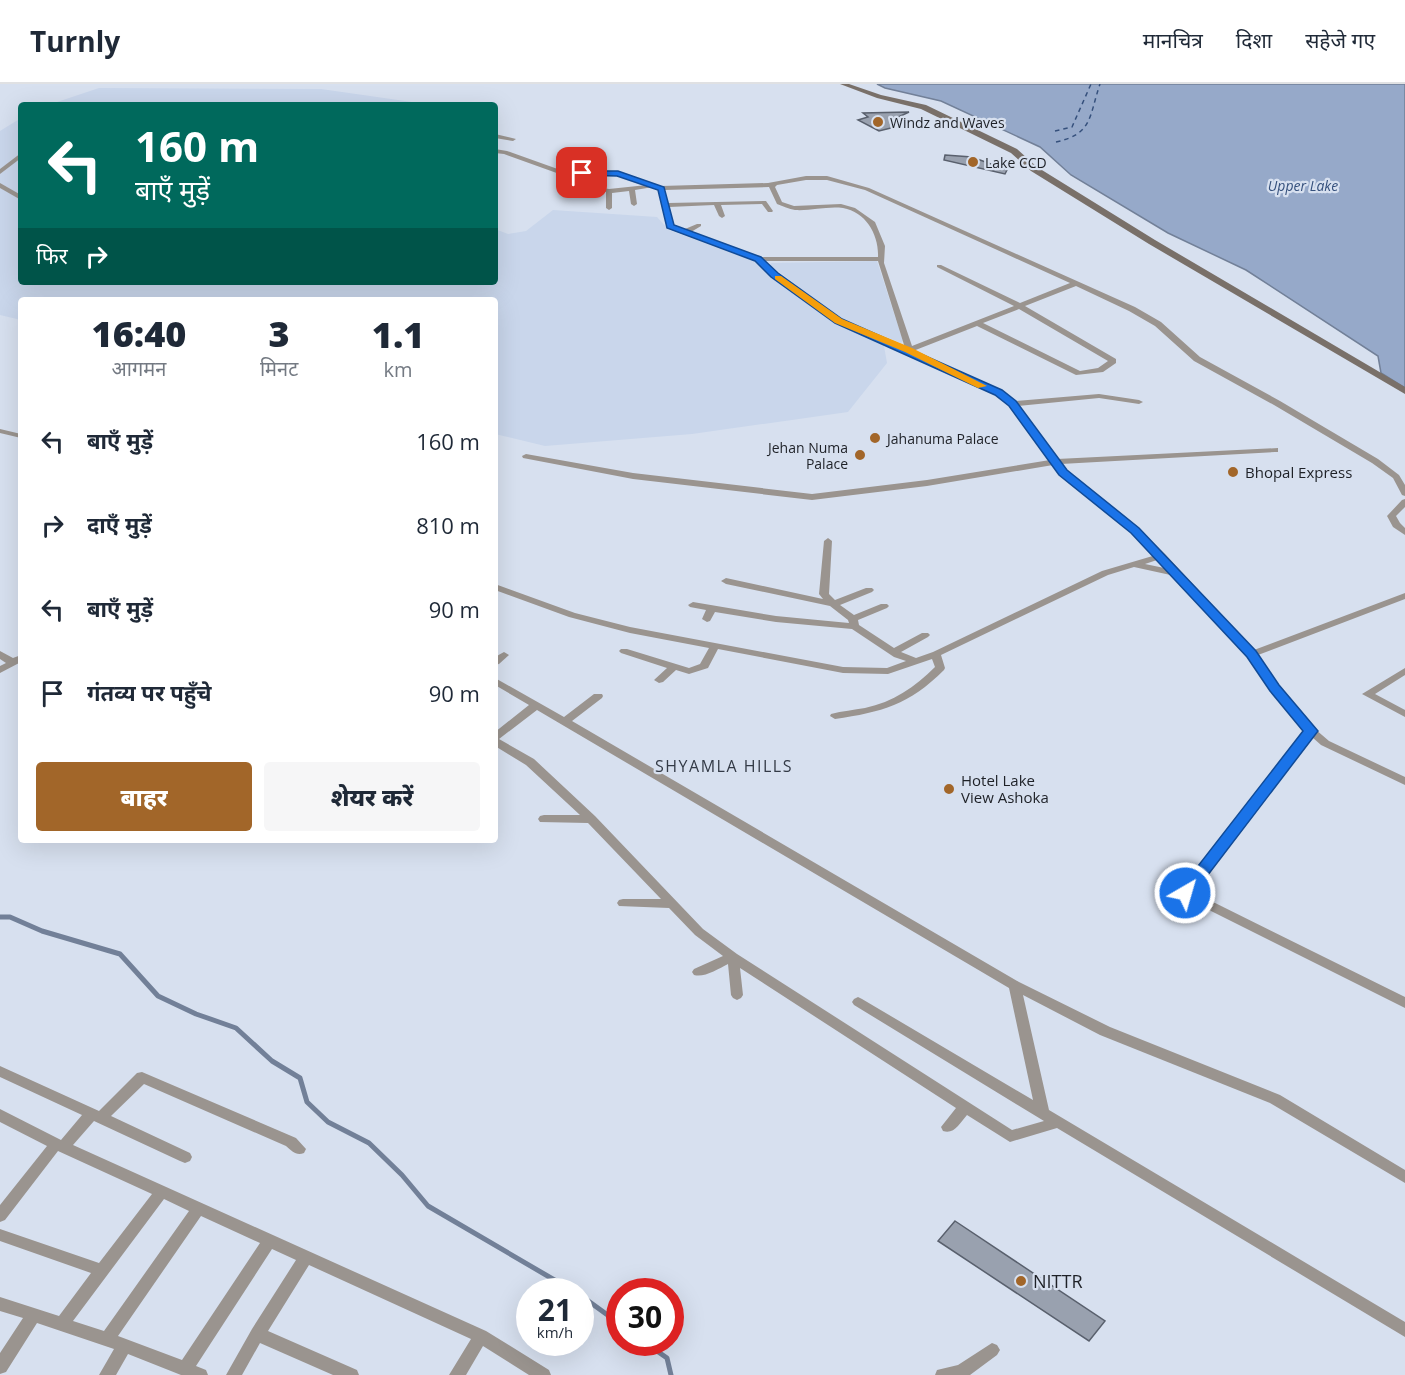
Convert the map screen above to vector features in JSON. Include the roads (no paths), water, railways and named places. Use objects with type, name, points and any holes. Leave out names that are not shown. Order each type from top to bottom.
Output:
[{"type":"street","points":[[843,84],[879,97],[923,107],[1014,151],[1034,169],[1123,224],[1405,391]]},
{"type":"street","points":[[498,136],[513,139]]},
{"type":"street","points":[[498,151],[565,174],[618,174],[659,188],[666,205],[670,226],[683,233],[758,259],[880,259]]},
{"type":"street","points":[[0,172],[18,157]]},
{"type":"street","points":[[598,173],[599,188]]},
{"type":"street","points":[[589,191],[599,188],[609,190],[776,183],[806,178],[843,181],[1077,283],[1149,319],[1197,359],[1375,461],[1396,477],[1405,493]]},
{"type":"street","points":[[776,183],[772,187],[779,203],[794,208],[841,206],[862,214],[873,223],[882,246],[880,259],[909,350]]},
{"type":"street","points":[[0,184],[18,196]]},
{"type":"street","points":[[718,186],[722,216]]},
{"type":"street","points":[[632,189],[634,204]]},
{"type":"street","points":[[609,190],[609,208]]},
{"type":"street","points":[[666,205],[764,202],[770,211]]},
{"type":"street","points":[[683,233],[699,225]]},
{"type":"street","points":[[758,259],[774,275],[838,321],[909,350],[999,392],[1013,404],[1063,472],[1135,530],[1162,556],[1252,654],[1274,688],[1311,731],[1325,743],[1405,781]]},
{"type":"street","points":[[939,266],[1020,306],[1113,362],[1100,370],[1079,373],[977,323]]},
{"type":"street","points":[[909,350],[1077,283]]},
{"type":"street","points":[[1013,404],[1099,396],[1139,402]]},
{"type":"street","points":[[0,430],[18,435]]},
{"type":"street","points":[[526,456],[633,476],[812,496],[927,483],[1055,462],[1275,450]]},
{"type":"street","points":[[1405,502],[1391,516],[1396,525],[1405,532]]},
{"type":"street","points":[[828,541],[824,594],[854,623],[894,652],[917,661]]},
{"type":"street","points":[[498,588],[573,615],[714,647],[843,670],[888,671],[936,654],[1105,573],[1162,556]]},
{"type":"street","points":[[1133,565],[1176,573]]},
{"type":"street","points":[[726,581],[833,604],[869,590]]},
{"type":"street","points":[[1252,654],[1405,596]]},
{"type":"street","points":[[693,605],[828,626],[854,623],[884,606]]},
{"type":"street","points":[[707,619],[712,608]]},
{"type":"street","points":[[894,652],[925,635]]},
{"type":"street","points":[[624,651],[689,671],[704,666],[714,647]]},
{"type":"street","points":[[0,654],[17,660]]},
{"type":"street","points":[[835,716],[877,710],[922,687],[940,668],[936,654]]},
{"type":"street","points":[[498,660],[504,655]]},
{"type":"street","points":[[0,670],[17,660]]},
{"type":"street","points":[[659,680],[674,667]]},
{"type":"street","points":[[1405,671],[1367,694],[1405,714]]},
{"type":"street","points":[[498,683],[1015,985],[1105,1030],[1275,1099],[1405,1177]]},
{"type":"street","points":[[564,722],[598,696]]},
{"type":"street","points":[[498,737],[535,706]]},
{"type":"street","points":[[1311,731],[1185,893],[1405,1003]]},
{"type":"street","points":[[498,741],[530,762],[591,819],[699,932],[733,957],[1010,1136],[1056,1122]]},
{"type":"street","points":[[544,819],[591,819]]},
{"type":"street","points":[[623,903],[672,904]]},
{"type":"street","points":[[698,972],[733,957]]},
{"type":"street","points":[[733,957],[738,995]]},
{"type":"street","points":[[1015,985],[1043,1114]]},
{"type":"street","points":[[858,1002],[1405,1330]]},
{"type":"street","points":[[0,1071],[185,1156]]},
{"type":"street","points":[[0,1216],[59,1146],[142,1077],[281,1138],[299,1149]]},
{"type":"street","points":[[948,1126],[966,1108]]},
{"type":"street","points":[[0,1115],[59,1146],[481,1336],[543,1375]]},
{"type":"street","points":[[61,1325],[162,1191]]},
{"type":"street","points":[[107,1339],[198,1209]]},
{"type":"street","points":[[0,1235],[101,1270]]},
{"type":"street","points":[[185,1369],[270,1240]]},
{"type":"street","points":[[234,1375],[257,1334],[307,1256]]},
{"type":"street","points":[[0,1304],[107,1339],[200,1375]]},
{"type":"street","points":[[0,1367],[33,1316]]},
{"type":"street","points":[[257,1334],[351,1375]]},
{"type":"street","points":[[458,1375],[481,1336]]},
{"type":"street","points":[[107,1375],[124,1346]]},
{"type":"street","points":[[943,1375],[961,1372],[992,1350]]},
{"type":"water","name":"Upper Lake","points":[[877,84],[1405,84],[1405,388],[1381,373],[1378,356],[1246,270],[1168,233],[1071,175],[1040,147],[941,101],[885,88]]},
{"type":"waterway","points":[[0,917],[10,917],[42,931],[120,954],[158,996],[196,1014],[236,1028],[272,1061],[300,1078],[307,1102],[328,1122],[369,1143],[402,1175],[428,1206],[551,1278]]},
{"type":"waterway","points":[[594,1305],[606,1314]]},
{"type":"waterway","points":[[664,1356],[667,1358],[671,1375]]},
{"type":"place","name":"Windz and Waves","points":[[878,122]]},
{"type":"place","name":"Lake CCD","points":[[973,162]]},
{"type":"place","name":"Jahanuma Palace","points":[[875,438]]},
{"type":"place","name":"Jehan Numa Palace","points":[[860,455]]},
{"type":"place","name":"Bhopal Express","points":[[1233,472]]},
{"type":"place","name":"Hotel Lake View Ashoka","points":[[949,789]]},
{"type":"place","name":"NITTR","points":[[1021,1281]]},
{"type":"district","name":"SHYAMLA HILLS","points":[[724,766]]}]
